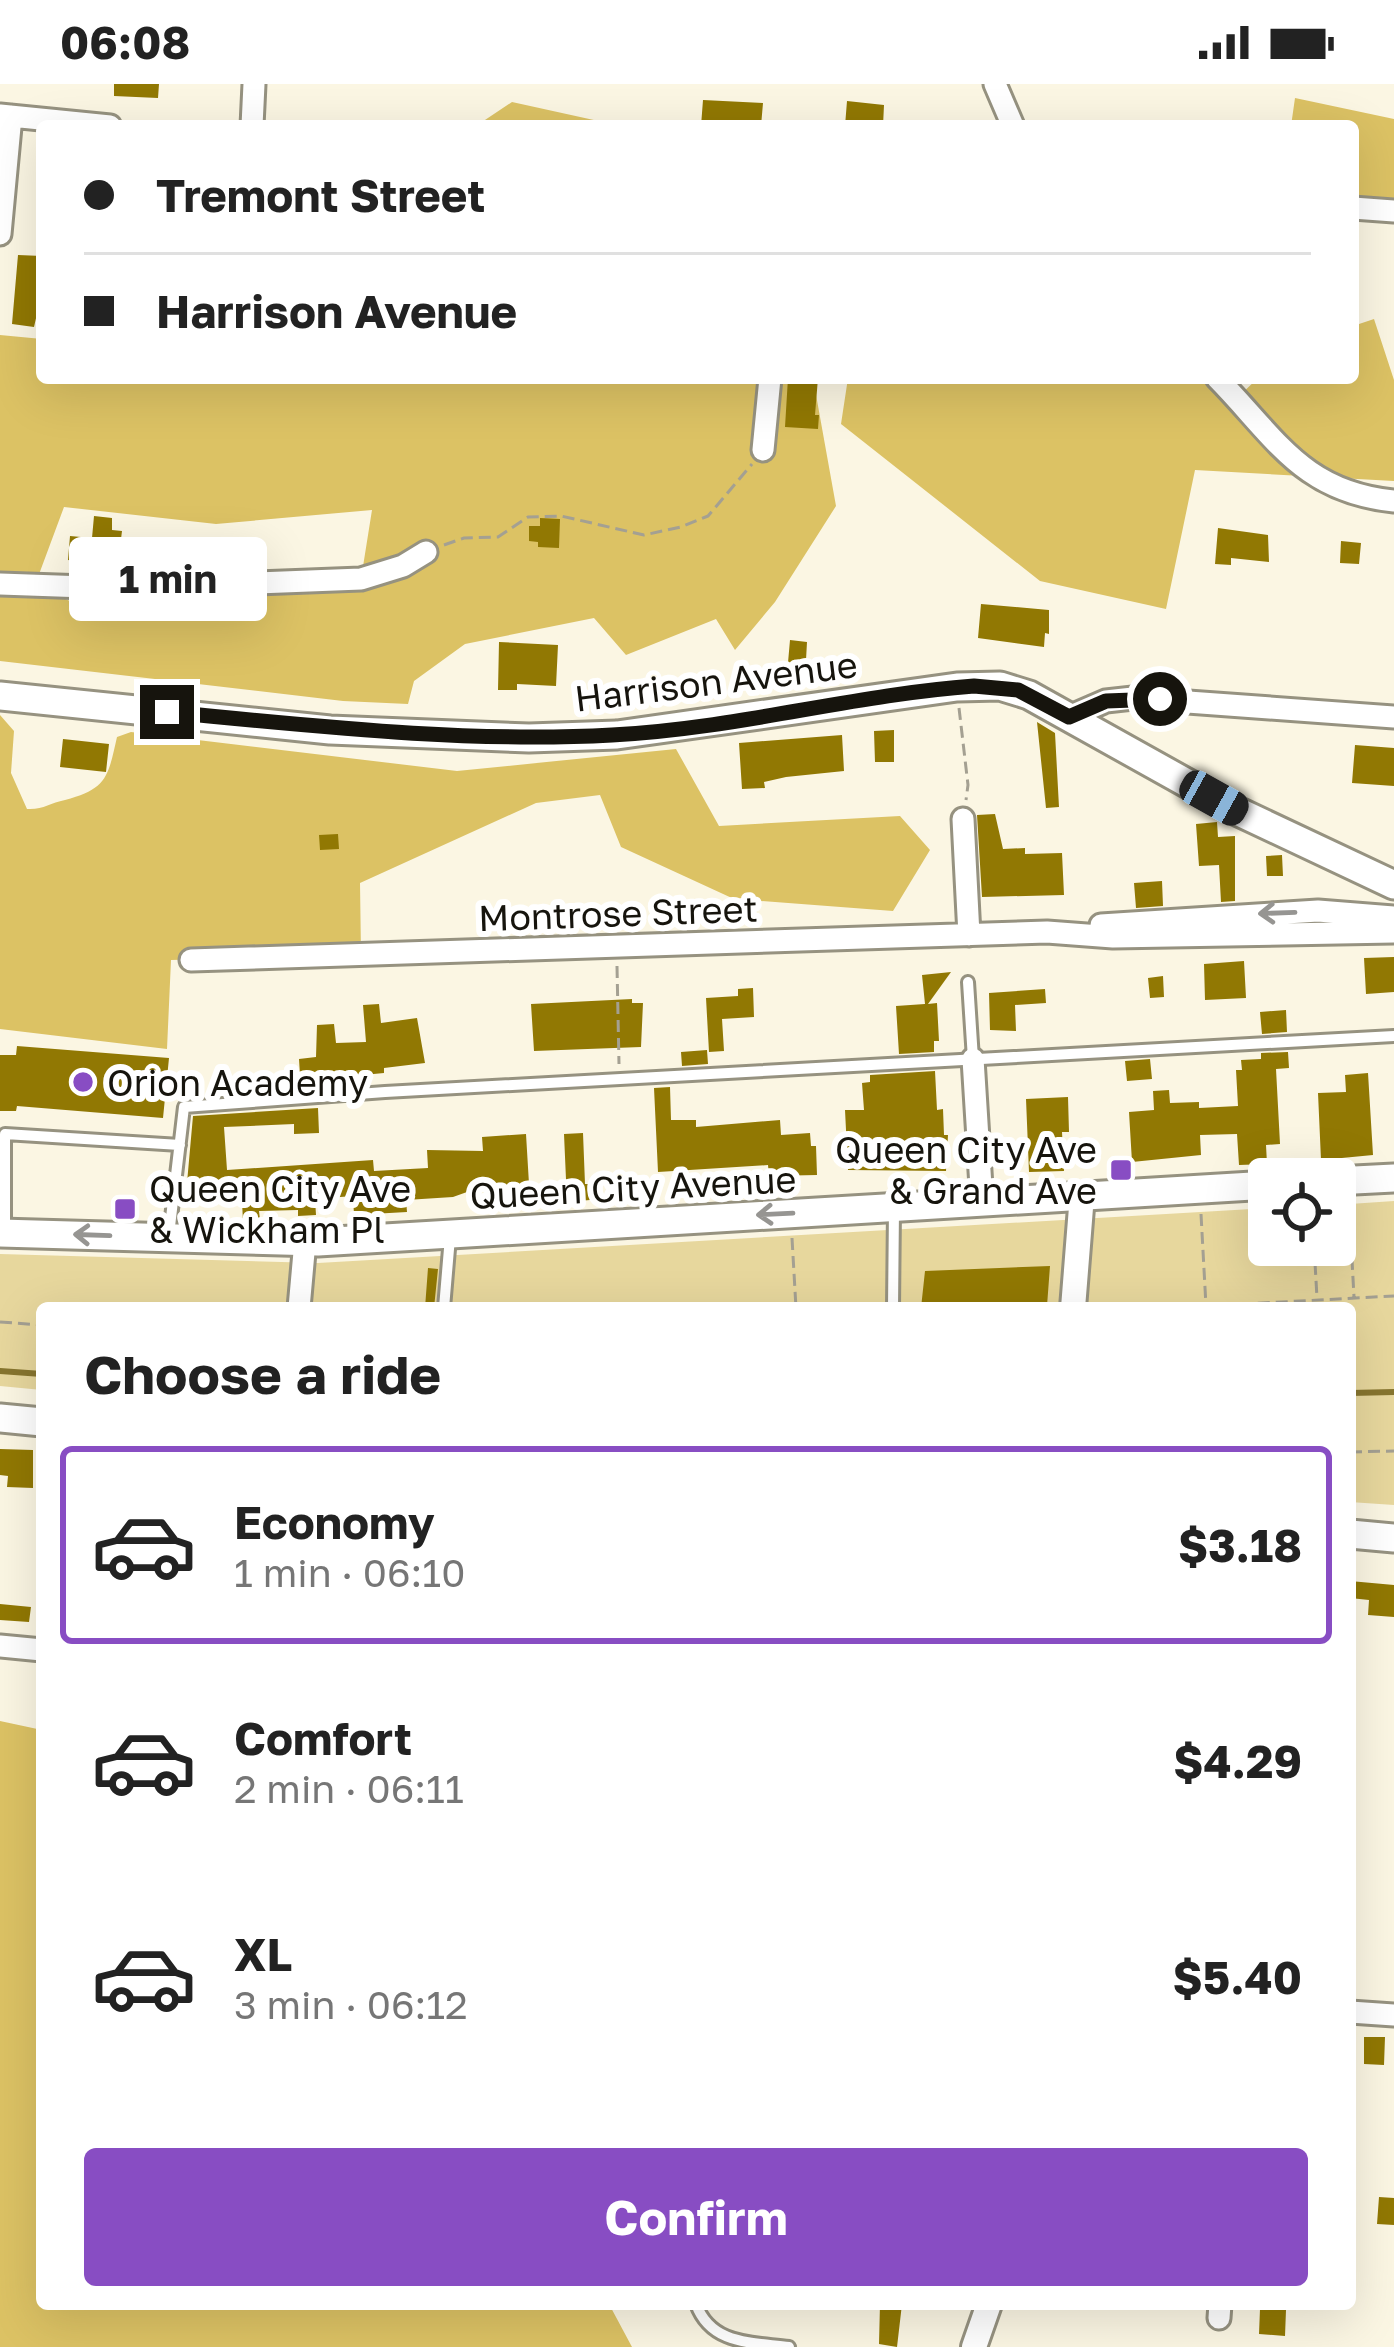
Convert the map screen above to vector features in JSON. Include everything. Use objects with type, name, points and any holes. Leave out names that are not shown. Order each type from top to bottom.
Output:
[{"type":"main road","name":"Harrison Avenue","points":[[0,696],[329,730],[529,738],[617,735],[957,687],[1000,686],[1018,690],[1237,811],[1394,885]]},
{"type":"main road","points":[[1356,1188],[1394,1178]]},
{"type":"main road","name":"Queen City Avenue","points":[[3,1233],[305,1241],[1248,1186]]},
{"type":"main road","points":[[0,1418],[36,1421]]},
{"type":"main road","points":[[1356,1535],[1394,1538]]},
{"type":"street","points":[[252,120],[254,84]]},
{"type":"street","points":[[995,84],[1010,120]]},
{"type":"street","points":[[0,234],[5,116],[47,120]]},
{"type":"street","points":[[1359,208],[1394,211]]},
{"type":"street","points":[[763,450],[769,384]]},
{"type":"street","points":[[1222,384],[1289,458],[1331,487],[1363,499],[1394,501]]},
{"type":"street","points":[[0,584],[200,591],[257,583],[361,579],[403,566],[426,552]]},
{"type":"street","points":[[1069,717],[1106,701],[1133,698],[1394,717]]},
{"type":"street","points":[[963,819],[969,935]]},
{"type":"street","name":"Montrose Street","points":[[191,960],[1047,932],[1153,919],[1274,913],[1354,912],[1394,917]]},
{"type":"street","name":"Montrose Street","points":[[1047,932],[1113,937],[1394,932]]},
{"type":"street","points":[[973,1058],[982,1203]]},
{"type":"street","points":[[1073,1302],[1082,1195]]},
{"type":"street","points":[[300,1302],[305,1241]]},
{"type":"street","points":[[0,1646],[36,1649]]},
{"type":"street","points":[[1356,2012],[1394,2015]]},
{"type":"street","points":[[974,2347],[987,2310]]},
{"type":"lane","points":[[968,982],[973,1058]]},
{"type":"lane","points":[[169,1238],[184,1107],[1394,1036]]},
{"type":"lane","points":[[3,1233],[5,1134],[180,1145]]},
{"type":"lane","points":[[893,1302],[894,1207]]},
{"type":"lane","points":[[444,1302],[450,1234]]},
{"type":"lane","points":[[699,2310],[709,2328],[725,2338],[789,2347]]},
{"type":"path","points":[[426,552],[464,538],[498,537],[528,517],[561,516],[644,535],[681,527],[708,516],[763,450]]},
{"type":"path","points":[[957,687],[968,785],[963,819]]},
{"type":"path","points":[[616,946],[618,1054]]},
{"type":"path","points":[[1201,1212],[1206,1302]]},
{"type":"path","points":[[792,1236],[796,1302]]},
{"type":"path","points":[[1315,1266],[1317,1300]]},
{"type":"path","points":[[1350,1266],[1354,1298]]},
{"type":"path","points":[[1280,1302],[1394,1296]]},
{"type":"path","points":[[0,1322],[36,1325]]},
{"type":"path","points":[[1356,1452],[1394,1451]]},
{"type":"shaded area","points":[[1295,98],[1394,119],[1394,211],[1359,208],[1359,120],[1292,120]]},
{"type":"shaded area","points":[[512,102],[594,120],[485,120]]},
{"type":"shaded area","points":[[1374,319],[1394,380],[1394,481],[1195,470],[1166,609],[1040,581],[841,424],[847,384],[1223,384],[1237,398],[1252,384],[1359,384],[1359,324]]},
{"type":"shaded area","points":[[0,335],[36,338],[36,384],[814,384],[836,506],[775,602],[735,650],[716,619],[626,655],[594,618],[465,644],[414,681],[408,704],[343,701],[0,661]],"holes":[[[64,507],[216,524],[372,510],[361,579],[200,591],[204,612],[85,608],[35,585]]]},
{"type":"shaded area","points":[[0,715],[14,731],[11,773],[27,809],[79,796],[98,786],[108,772],[117,737],[131,732],[457,771],[676,749],[719,826],[900,816],[930,850],[893,911],[734,899],[621,847],[600,795],[536,803],[360,883],[361,955],[171,960],[167,1049],[0,1029]]},
{"type":"shaded area","points":[[1394,1201],[1394,1505],[1356,1502],[1356,1302],[36,1302],[36,1389],[0,1386],[0,1254],[318,1263],[1248,1209],[1248,1266],[1356,1266],[1356,1204]]},
{"type":"shaded area","points":[[0,1721],[36,1729],[36,2310],[612,2310],[632,2347],[0,2347]]},
{"type":"building","points":[[114,84],[159,84],[158,98],[114,96]]},
{"type":"building","points":[[703,100],[763,103],[762,120],[701,120]]},
{"type":"building","points":[[847,101],[884,105],[883,120],[845,120]]},
{"type":"building","points":[[18,255],[36,256],[34,327],[12,324]]},
{"type":"building","points":[[788,384],[818,384],[818,429],[785,427]]},
{"type":"building","points":[[94,516],[112,518],[112,530],[122,531],[121,539],[156,543],[157,537],[172,538],[169,569],[68,560],[70,536],[92,538]]},
{"type":"building","points":[[540,518],[560,519],[559,548],[538,547],[538,542],[529,541],[529,526],[540,526]]},
{"type":"building","points":[[1218,528],[1268,535],[1269,562],[1231,558],[1231,565],[1215,564]]},
{"type":"building","points":[[219,538],[244,539],[241,570],[217,569]]},
{"type":"building","points":[[1341,541],[1361,543],[1359,564],[1340,563]]},
{"type":"building","points":[[981,604],[1049,610],[1044,647],[978,638]]},
{"type":"building","points":[[790,640],[807,642],[810,676],[787,674]]},
{"type":"building","points":[[499,642],[558,645],[556,686],[517,684],[517,690],[498,690]]},
{"type":"building","points":[[1037,722],[1055,733],[1059,807],[1046,808]]},
{"type":"building","points":[[894,730],[894,762],[875,762],[874,731]]},
{"type":"building","points":[[842,735],[844,771],[786,777],[764,782],[765,788],[742,789],[739,743]]},
{"type":"building","points":[[63,739],[109,744],[106,772],[60,767]]},
{"type":"building","points":[[1355,745],[1394,748],[1394,786],[1352,783]]},
{"type":"building","points":[[995,814],[1003,849],[1062,853],[1064,895],[982,897],[977,815]]},
{"type":"building","points":[[1217,822],[1218,837],[1235,836],[1235,901],[1221,902],[1219,865],[1199,866],[1196,824]]},
{"type":"building","points":[[338,834],[339,849],[320,850],[319,835]]},
{"type":"building","points":[[1282,855],[1283,876],[1267,876],[1266,856]]},
{"type":"building","points":[[1162,881],[1163,906],[1136,908],[1134,883]]},
{"type":"building","points":[[1394,957],[1394,992],[1366,994],[1364,958]]},
{"type":"building","points":[[1244,961],[1246,998],[1205,1000],[1204,964]]},
{"type":"building","points":[[951,972],[928,1004],[937,1003],[939,1041],[934,1041],[934,1052],[899,1054],[896,1006],[925,1004],[922,975]]},
{"type":"building","points":[[1163,976],[1164,997],[1150,998],[1148,978]]},
{"type":"building","points":[[753,988],[754,1017],[722,1019],[724,1051],[709,1052],[706,998],[738,996],[738,989]]},
{"type":"building","points":[[1045,989],[1046,1003],[1015,1005],[1016,1031],[990,1030],[989,993]]},
{"type":"building","points":[[632,999],[632,1003],[643,1003],[641,1047],[534,1051],[531,1004]]},
{"type":"building","points":[[379,1004],[381,1023],[417,1018],[425,1063],[384,1068],[384,1073],[300,1075],[299,1059],[316,1057],[317,1025],[334,1024],[336,1043],[366,1042],[363,1005]]},
{"type":"building","points":[[1286,1010],[1287,1032],[1262,1034],[1260,1012]]},
{"type":"building","name":"Orion Academy","points":[[17,1046],[169,1058],[163,1118],[17,1106],[16,1111],[0,1111],[0,1055],[16,1055]]},
{"type":"building","points":[[707,1050],[708,1064],[682,1066],[681,1052]]},
{"type":"building","points":[[1288,1052],[1289,1068],[1276,1069],[1280,1144],[1266,1145],[1267,1158],[1248,1158],[1248,1165],[1239,1165],[1237,1134],[1200,1135],[1201,1155],[1132,1162],[1129,1112],[1154,1110],[1153,1091],[1169,1090],[1170,1103],[1199,1102],[1199,1108],[1238,1106],[1236,1070],[1242,1070],[1241,1060],[1261,1059],[1261,1053]]},
{"type":"building","points":[[1150,1059],[1152,1079],[1127,1081],[1125,1061]]},
{"type":"building","points":[[935,1071],[937,1110],[943,1109],[944,1135],[948,1135],[946,1171],[848,1170],[845,1110],[864,1110],[862,1083],[870,1082],[870,1075]]},
{"type":"building","points":[[1368,1073],[1373,1155],[1321,1158],[1318,1093],[1346,1092],[1345,1075]]},
{"type":"building","points":[[670,1087],[671,1120],[696,1120],[696,1127],[780,1120],[781,1135],[810,1133],[811,1146],[816,1146],[817,1175],[769,1176],[768,1165],[658,1172],[654,1088]]},
{"type":"building","points":[[1068,1097],[1069,1132],[1062,1132],[1064,1171],[1029,1172],[1026,1099]]},
{"type":"building","points":[[318,1108],[319,1133],[294,1134],[294,1124],[224,1127],[227,1170],[373,1160],[374,1171],[428,1168],[427,1150],[483,1151],[482,1137],[526,1134],[529,1184],[406,1200],[407,1212],[354,1215],[353,1196],[315,1199],[316,1215],[298,1216],[298,1210],[259,1211],[260,1220],[243,1221],[242,1202],[214,1203],[214,1197],[191,1199],[186,1194],[193,1116]]},
{"type":"building","points":[[583,1133],[590,1200],[567,1202],[564,1134]]},
{"type":"building","points":[[1050,1266],[1047,1302],[922,1302],[925,1271]]},
{"type":"building","points":[[428,1268],[438,1269],[435,1302],[425,1302]]},
{"type":"building","points":[[0,1449],[33,1450],[33,1488],[7,1487],[8,1476],[0,1475]]},
{"type":"building","points":[[1356,1582],[1394,1585],[1394,1617],[1368,1615],[1369,1600],[1356,1599]]},
{"type":"building","points":[[0,1604],[31,1607],[29,1622],[0,1620]]},
{"type":"building","points":[[1364,2037],[1385,2037],[1384,2065],[1364,2064]]},
{"type":"building","points":[[1379,2197],[1394,2198],[1394,2225],[1377,2224]]},
{"type":"building","points":[[880,2310],[901,2310],[897,2347],[879,2344]]},
{"type":"building","points":[[1260,2310],[1286,2310],[1285,2336],[1259,2334]]},
{"type":"waterway","points":[[0,1371],[36,1374]]},
{"type":"waterway","points":[[1356,1393],[1394,1392]]},
{"type":"place","name":"Orion Academy","points":[[83,1082]]},
{"type":"place","name":"Queen City Ave & Grand Ave","points":[[1121,1170]]},
{"type":"place","name":"Queen City Ave & Wickham Pl","points":[[125,1209]]},
{"type":"route","points":[[167,712],[329,730],[529,738],[617,735],[974,686],[1018,690],[1069,717],[1106,701],[1160,699]]}]
